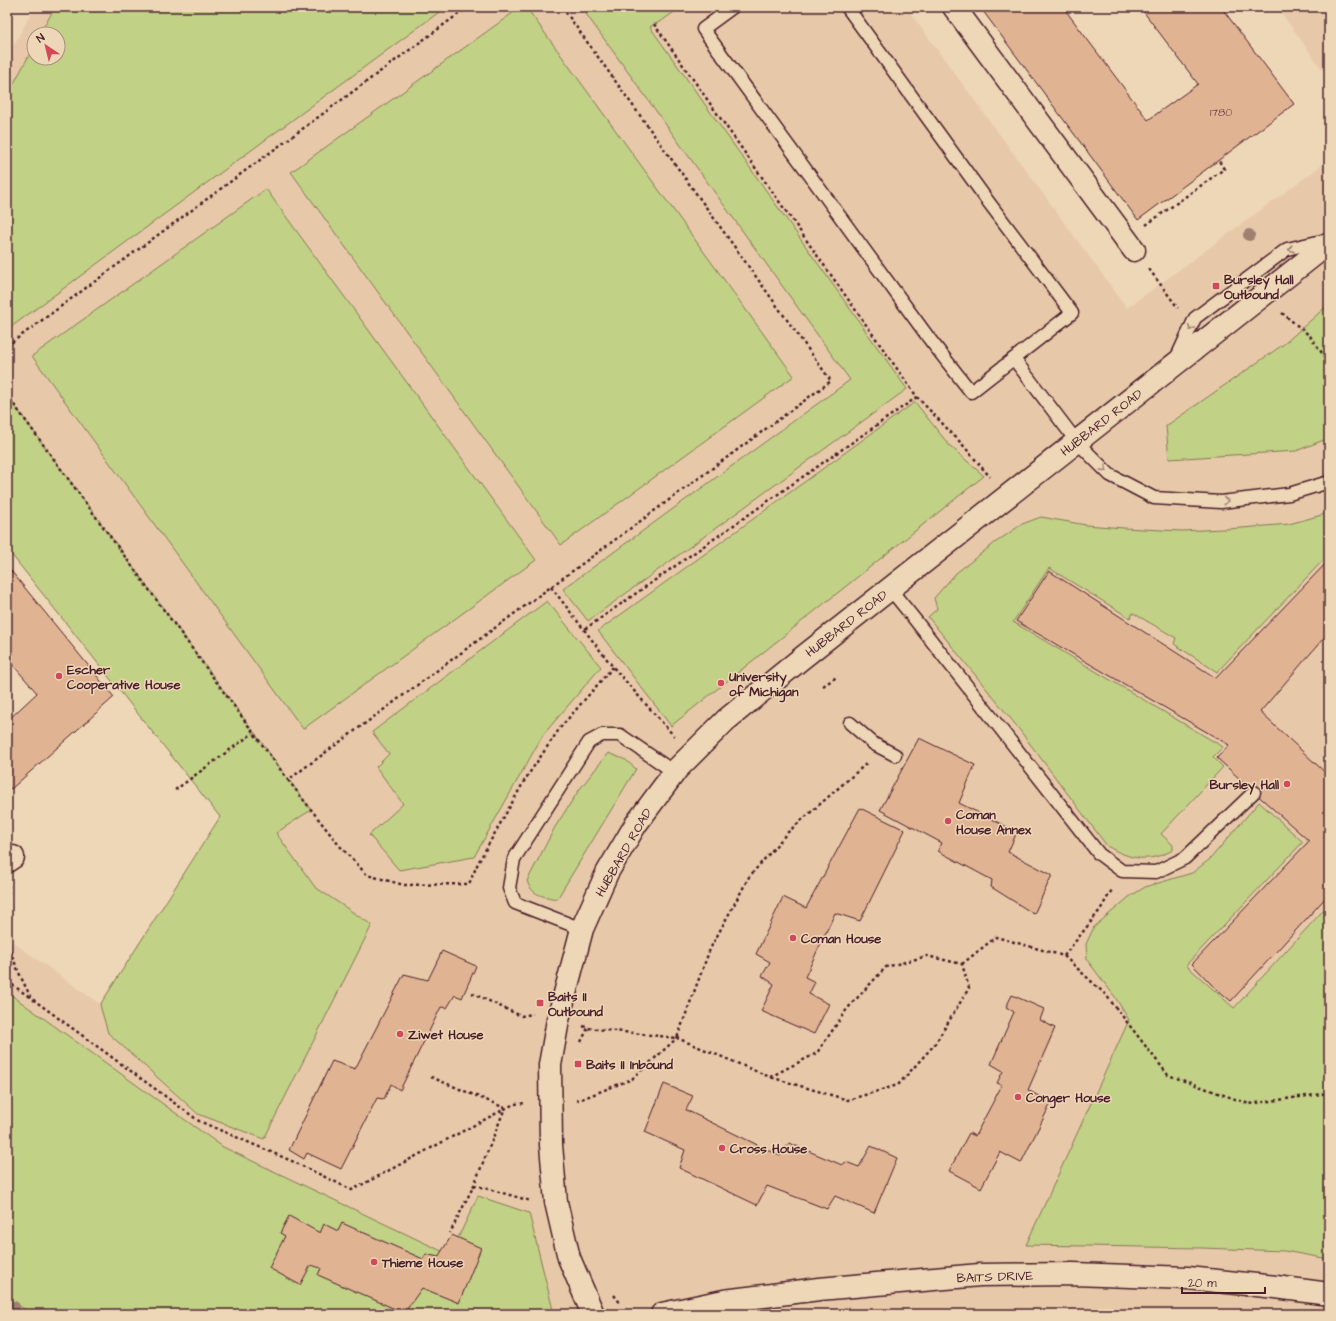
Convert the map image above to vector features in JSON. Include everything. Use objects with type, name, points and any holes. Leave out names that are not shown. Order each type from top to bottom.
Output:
[{"type":"street","points":[[954,7],[1130,245]]},
{"type":"street","name":"HUBBARD ROAD","points":[[593,1314],[569,1258],[556,1202],[551,1145],[550,1065],[558,1020],[582,929],[607,873],[636,824],[674,772],[726,720],[802,658],[1329,243]]},
{"type":"street","name":"BAITS DRIVE","points":[[662,1314],[724,1301],[819,1289],[980,1276],[1073,1274],[1188,1278],[1329,1294]]},
{"type":"lane","points":[[733,7],[703,29],[931,341],[971,392],[1072,313],[987,200],[847,7]]},
{"type":"lane","points":[[1174,364],[1195,318],[1287,249],[1329,239]]},
{"type":"lane","points":[[1014,359],[1077,442],[1110,475],[1154,498],[1221,502],[1289,494],[1329,482]]},
{"type":"lane","points":[[890,589],[1099,854],[1122,871],[1156,872],[1185,858],[1254,792]]},
{"type":"lane","points":[[850,723],[874,744],[895,755]]},
{"type":"lane","points":[[582,929],[515,903],[509,888],[514,859],[589,742],[602,735],[620,735],[674,772]]},
{"type":"path","points":[[7,346],[468,7]]},
{"type":"path","points":[[288,780],[831,381],[562,7]]},
{"type":"path","points":[[654,24],[917,397],[962,444],[992,479]]},
{"type":"path","points":[[1179,309],[1130,245],[1224,169],[1218,161]]},
{"type":"path","points":[[1262,296],[1310,336],[1329,364]]},
{"type":"path","points":[[7,395],[288,780],[338,844],[366,875],[404,884],[469,884],[478,863],[526,778],[560,728],[613,667]]},
{"type":"path","points":[[585,629],[917,397]]},
{"type":"path","points":[[551,587],[613,667],[674,736]]},
{"type":"path","points":[[823,686],[838,676]]},
{"type":"path","points":[[175,790],[253,733]]},
{"type":"path","points":[[571,1100],[579,1100],[632,1079],[677,1038],[710,949],[749,877],[787,833],[867,762]]},
{"type":"path","points":[[1064,956],[1100,910],[1122,871]]},
{"type":"path","points":[[7,899],[9,887]]},
{"type":"path","points":[[7,933],[11,952],[20,975],[32,998]]},
{"type":"path","points":[[962,964],[996,937],[1064,956],[1106,995],[1168,1075],[1249,1104],[1329,1093]]},
{"type":"path","points":[[770,1077],[817,1053],[847,1009],[886,967],[927,956],[962,964]]},
{"type":"path","points":[[582,1026],[588,1028],[677,1038],[770,1077],[848,1100],[898,1085],[935,1044],[968,988],[962,964]]},
{"type":"path","points":[[7,981],[198,1121],[294,1162],[352,1190],[514,1104],[531,1103]]},
{"type":"path","points":[[472,994],[521,1016],[534,1014]]},
{"type":"path","points":[[580,1046],[588,1028]]},
{"type":"path","points":[[431,1077],[506,1108]]},
{"type":"path","points":[[450,1233],[474,1185],[506,1108]]},
{"type":"path","points":[[474,1185],[535,1202]]},
{"type":"path","points":[[612,1292],[621,1304]]},
{"type":"shaded area","name":"University of Michigan","points":[[35,7],[906,7],[1127,308],[1329,160],[1329,1314],[7,1314],[7,938],[100,1004],[220,817],[7,549],[7,57]]},
{"type":"shaded area","points":[[1277,7],[1329,7],[1329,79]]},
{"type":"green space","points":[[55,7],[446,7],[7,330],[7,96],[26,61],[26,66],[66,66],[66,26],[44,26]]},
{"type":"green space","points":[[521,7],[526,7],[794,376],[561,545],[291,172]]},
{"type":"green space","points":[[581,7],[681,7],[650,27],[907,389],[588,621],[563,589],[850,380]]},
{"type":"green space","points":[[266,189],[536,560],[303,729],[32,356]]},
{"type":"green space","points":[[1329,304],[1329,438],[1296,451],[1169,459],[1166,426],[1284,344]]},
{"type":"green space","points":[[7,395],[311,810],[276,833],[315,887],[372,925],[264,1139],[198,1114],[108,1033],[100,1005],[220,817],[7,549]]},
{"type":"green space","points":[[915,402],[949,445],[984,476],[671,726],[598,631]]},
{"type":"green space","points":[[1329,513],[1329,554],[1217,672],[1174,644],[1176,638],[1133,613],[1130,618],[1049,568],[1013,622],[1223,747],[1213,757],[1223,767],[1161,834],[1173,845],[1173,850],[1156,857],[1132,857],[1107,846],[1015,724],[928,617],[937,609],[934,598],[956,573],[1022,524],[1041,517],[1086,525],[1182,531],[1289,524]]},
{"type":"green space","points":[[547,601],[601,667],[543,735],[474,857],[399,870],[369,835],[403,804],[376,767],[389,754],[372,732]]},
{"type":"green space","points":[[608,753],[626,760],[636,769],[557,899],[535,892],[529,886],[527,881],[555,827],[579,790]]},
{"type":"green space","points":[[1259,802],[1303,842],[1186,965],[1234,1008],[1329,904],[1329,1259],[1284,1251],[1026,1245],[1129,1020],[1115,997],[1087,960],[1086,944],[1094,927],[1129,897],[1145,887],[1192,873],[1210,859]]},
{"type":"green space","points":[[7,992],[223,1147],[450,1255],[478,1196],[529,1213],[554,1314],[32,1314],[7,1298]]},
{"type":"building","points":[[980,7],[1063,7],[1148,120],[1198,84],[1140,7],[1221,7],[1294,104],[1138,220]]},
{"type":"building","name":"Bursley Hall","points":[[1329,560],[1329,632],[1260,712],[1329,776],[1329,894],[1231,1001],[1211,984],[1192,964],[1309,841],[1217,758],[1229,745],[1016,621],[1049,571],[1216,678]]},
{"type":"building","name":"Escher Cooperative House","points":[[7,566],[114,697],[11,789],[7,784],[7,721],[37,693],[7,658]]},
{"type":"building","name":"Coman House Annex","points":[[919,738],[975,765],[959,803],[1017,832],[1008,852],[1052,875],[1034,914],[991,887],[992,880],[938,851],[942,843],[880,810]]},
{"type":"building","name":"Coman House","points":[[860,808],[905,830],[860,921],[835,913],[805,977],[815,982],[809,994],[829,1004],[814,1034],[761,1011],[774,984],[762,976],[770,962],[756,954],[783,897],[806,908]]},
{"type":"building","name":"Ziwet House","points":[[442,951],[476,966],[462,998],[455,995],[447,1008],[441,1007],[400,1090],[391,1084],[384,1099],[377,1098],[341,1169],[307,1153],[304,1159],[289,1150],[332,1061],[355,1069],[404,974],[428,980]]},
{"type":"building","name":"Conger House","points":[[1012,995],[1044,1009],[1040,1020],[1055,1028],[1028,1090],[1051,1103],[1021,1163],[1000,1152],[981,1188],[949,1171],[969,1133],[975,1136],[1002,1085],[997,1083],[1003,1071],[991,1064],[1014,1012],[1006,1007]]},
{"type":"building","name":"Cross House","points":[[664,1084],[693,1096],[686,1110],[780,1156],[789,1143],[842,1165],[846,1162],[859,1167],[871,1146],[897,1158],[874,1213],[835,1196],[827,1209],[767,1186],[757,1205],[679,1168],[685,1150],[645,1132]]},
{"type":"building","name":"Thieme House","points":[[289,1216],[320,1233],[324,1224],[338,1231],[342,1223],[423,1259],[426,1254],[438,1257],[452,1235],[481,1248],[459,1303],[422,1288],[404,1313],[318,1275],[321,1268],[311,1265],[300,1285],[269,1268],[285,1236],[280,1233]]},
{"type":"place","name":"Bursley Hall Outbound","points":[[1216,286]]},
{"type":"place","name":"Escher Cooperative House","points":[[59,676]]},
{"type":"place","name":"University of Michigan","points":[[721,683]]},
{"type":"place","name":"Bursley Hall","points":[[1287,784]]},
{"type":"place","name":"Coman House Annex","points":[[948,821]]},
{"type":"place","name":"Coman House","points":[[793,938]]},
{"type":"place","name":"Baits II Outbound","points":[[540,1003]]},
{"type":"place","name":"Ziwet House","points":[[400,1034]]},
{"type":"place","name":"Baits II Inbound","points":[[578,1064]]},
{"type":"place","name":"Conger House","points":[[1018,1097]]},
{"type":"place","name":"Cross House","points":[[722,1148]]},
{"type":"place","name":"Thieme House","points":[[374,1262]]}]
